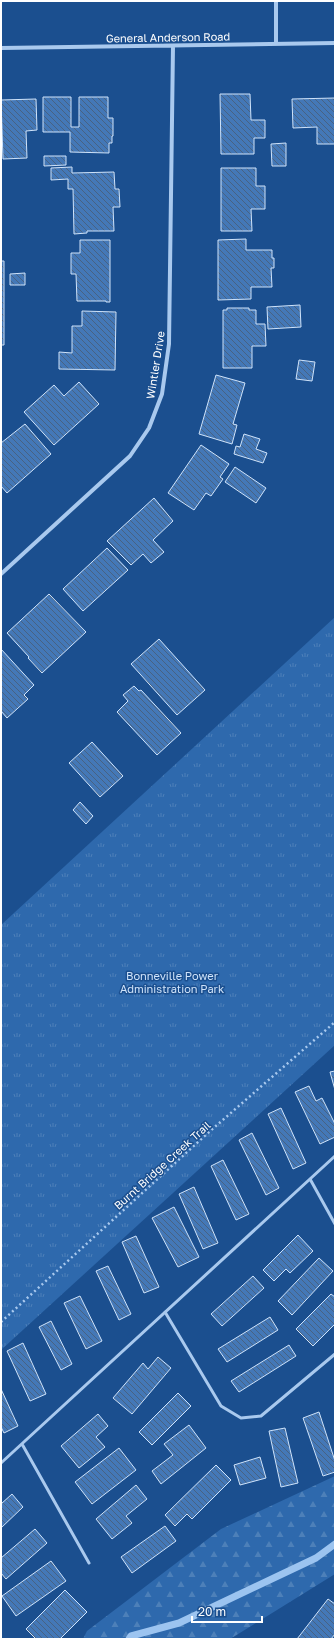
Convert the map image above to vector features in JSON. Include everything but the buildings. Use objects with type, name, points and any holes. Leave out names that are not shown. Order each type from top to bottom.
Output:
[{"type":"street","points":[[276,1],[276,44]]},
{"type":"street","name":"General Anderson Road","points":[[1,48],[335,43]]},
{"type":"street","name":"Wintler Drive","points":[[1,574],[130,456],[149,428],[162,394],[169,344],[173,46]]},
{"type":"lane","points":[[1,1463],[335,1156]]},
{"type":"lane","points":[[310,1179],[335,1224]]},
{"type":"lane","points":[[165,1312],[221,1406],[240,1418],[262,1416],[335,1354]]},
{"type":"lane","points":[[22,1444],[89,1563]]},
{"type":"path","name":"Burnt Bridge Creek Trail","points":[[1,1322],[209,1132],[335,1022]]},
{"type":"green space","name":"Bonneville Power Administration Park","points":[[335,617],[335,1045],[1,1350],[1,925]]},
{"type":"green space","points":[[335,1476],[335,1574],[230,1639],[83,1639],[87,1631],[221,1529]]},
{"type":"waterway","points":[[129,1639],[131,1636],[179,1623],[316,1558],[335,1544]]}]
